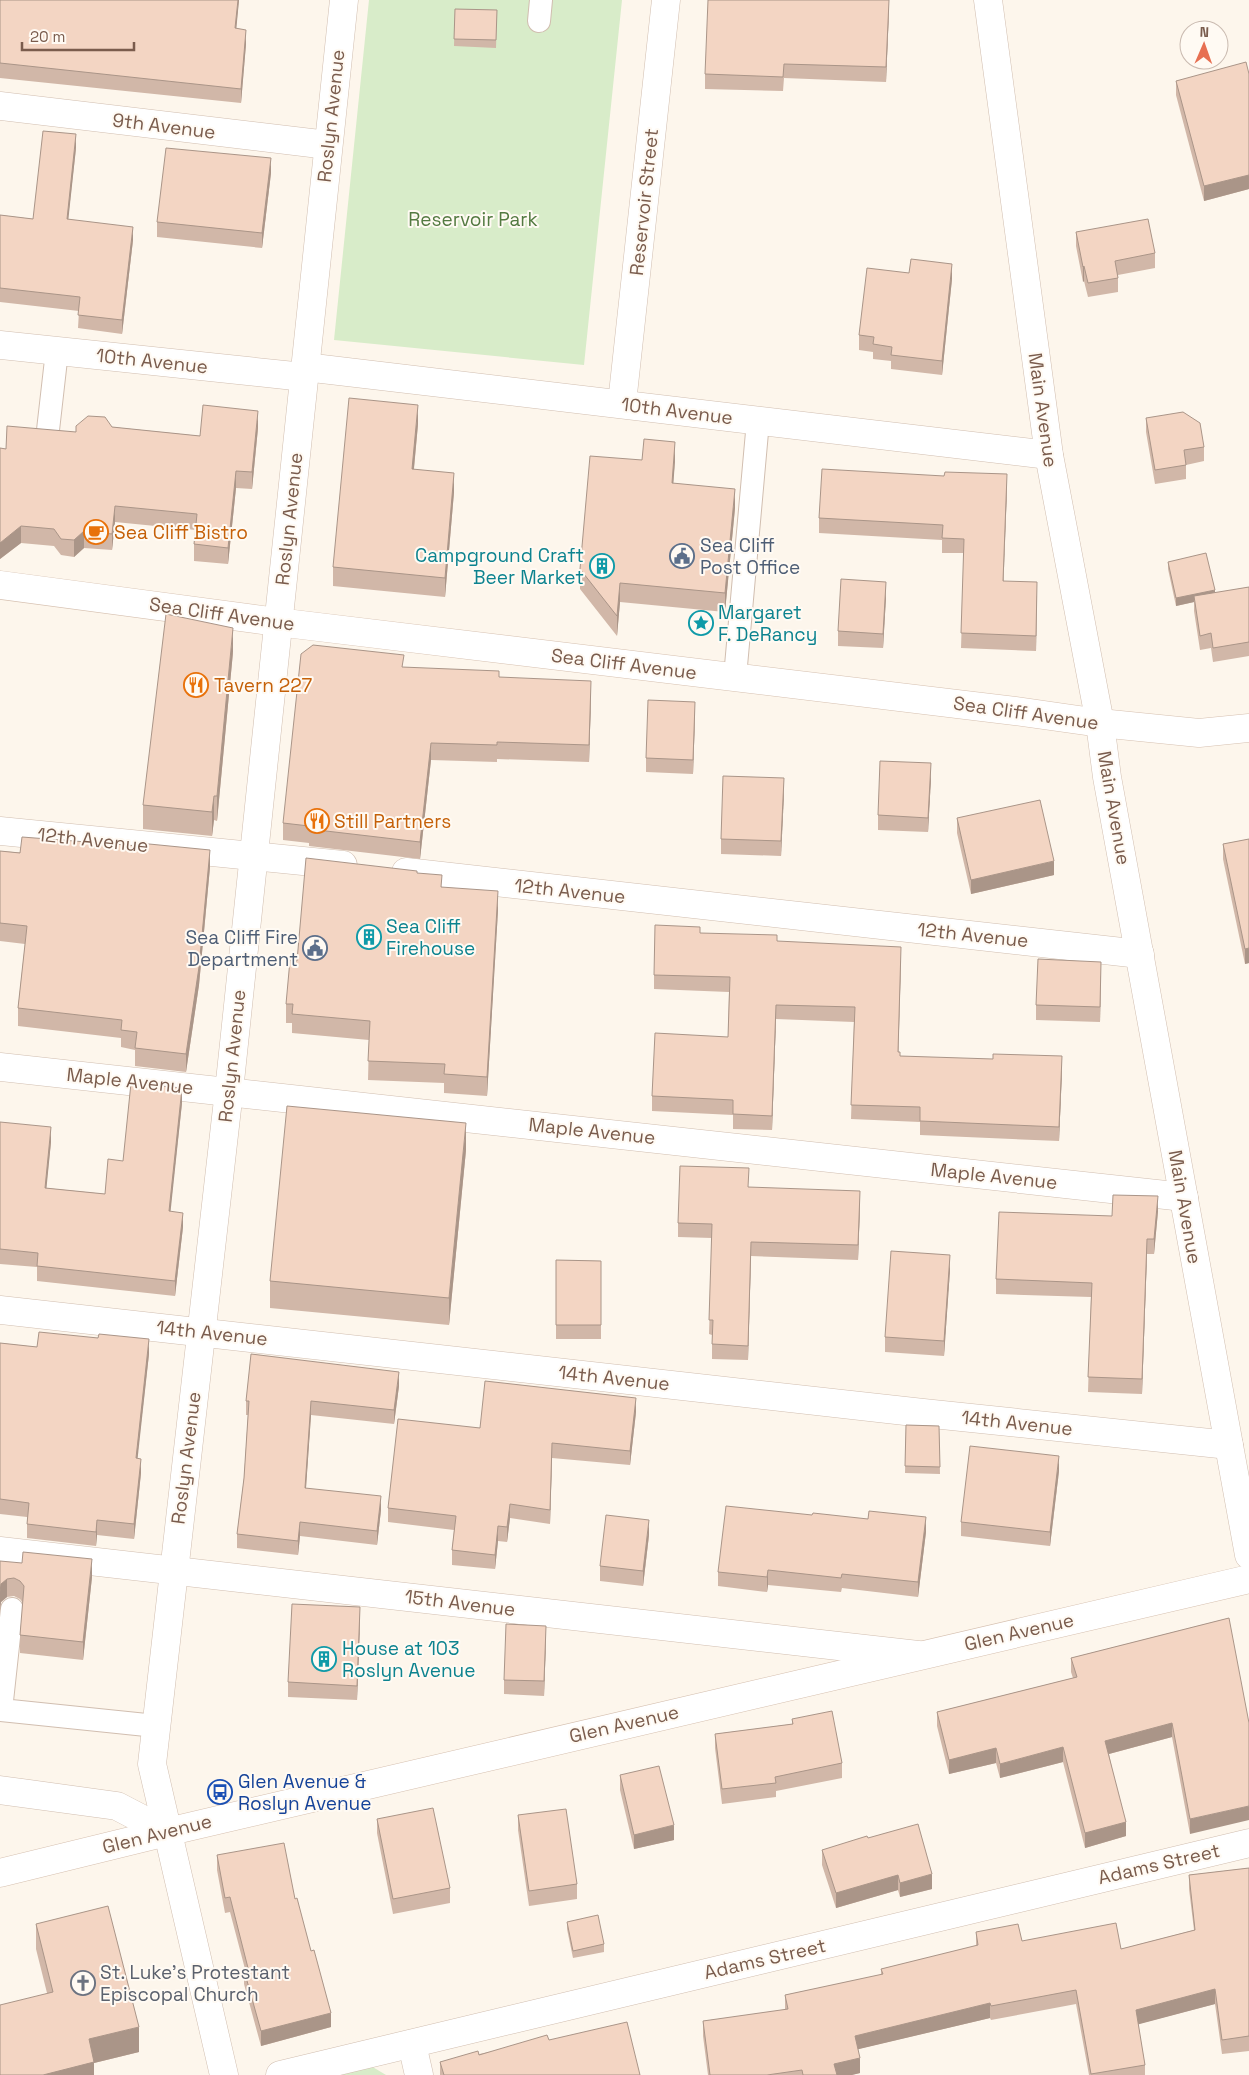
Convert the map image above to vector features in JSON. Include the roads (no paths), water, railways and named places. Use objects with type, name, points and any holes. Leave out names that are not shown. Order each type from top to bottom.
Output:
[{"type":"street","name":"Roslyn Avenue","points":[[224,2075],[152,1764],[229,1091],[344,0]]},
{"type":"street","name":"Reservoir Street","points":[[622,404],[666,0]]},
{"type":"street","name":"Main Avenue","points":[[988,0],[1048,454],[1100,724],[1107,777],[1249,1555]]},
{"type":"street","name":"9th Avenue","points":[[0,106],[328,145]]},
{"type":"street","name":"10th Avenue","points":[[0,345],[305,372],[622,404],[1048,454]]},
{"type":"street","name":"Sea Cliff Avenue","points":[[0,585],[277,622],[1005,710],[1100,724],[1198,732],[1249,728]]},
{"type":"street","name":"12th Avenue","points":[[0,831],[377,869],[1140,954]]},
{"type":"street","name":"Maple Avenue","points":[[0,1067],[1184,1197]]},
{"type":"street","name":"14th Avenue","points":[[0,1310],[923,1413],[1229,1445]]},
{"type":"street","name":"15th Avenue","points":[[0,1551],[920,1655]]},
{"type":"street","name":"Glen Avenue","points":[[0,1873],[167,1832],[1249,1578]]},
{"type":"street","points":[[0,1790],[117,1806],[167,1832]]},
{"type":"street","name":"Adams Street","points":[[280,2075],[1249,1843]]},
{"type":"street","points":[[412,2044],[420,2075]]},
{"type":"lane","points":[[48,430],[58,351]]},
{"type":"lane","points":[[735,677],[758,421]]},
{"type":"lane","points":[[12,1609],[1,1710],[156,1726]]},
{"type":"place","name":"Sea Cliff Bistro","points":[[96,532]]},
{"type":"place","name":"Sea Cliff Post Office","points":[[682,556]]},
{"type":"place","name":"Campground Craft Beer Market","points":[[602,566]]},
{"type":"place","name":"Margaret F. DeRancy","points":[[701,623]]},
{"type":"place","name":"Tavern 227","points":[[196,685]]},
{"type":"place","name":"Still Partners","points":[[317,821]]},
{"type":"place","name":"Sea Cliff Firehouse","points":[[369,937]]},
{"type":"place","name":"Sea Cliff Fire Department","points":[[315,948]]},
{"type":"place","name":"House at 103 Roslyn Avenue","points":[[324,1659]]},
{"type":"place","name":"Glen Avenue & Roslyn Avenue","points":[[220,1792]]},
{"type":"place","name":"St. Luke's Protestant Episcopal Church","points":[[83,1983]]},
{"type":"park label","name":"Reservoir Park","points":[[473,219]]}]
